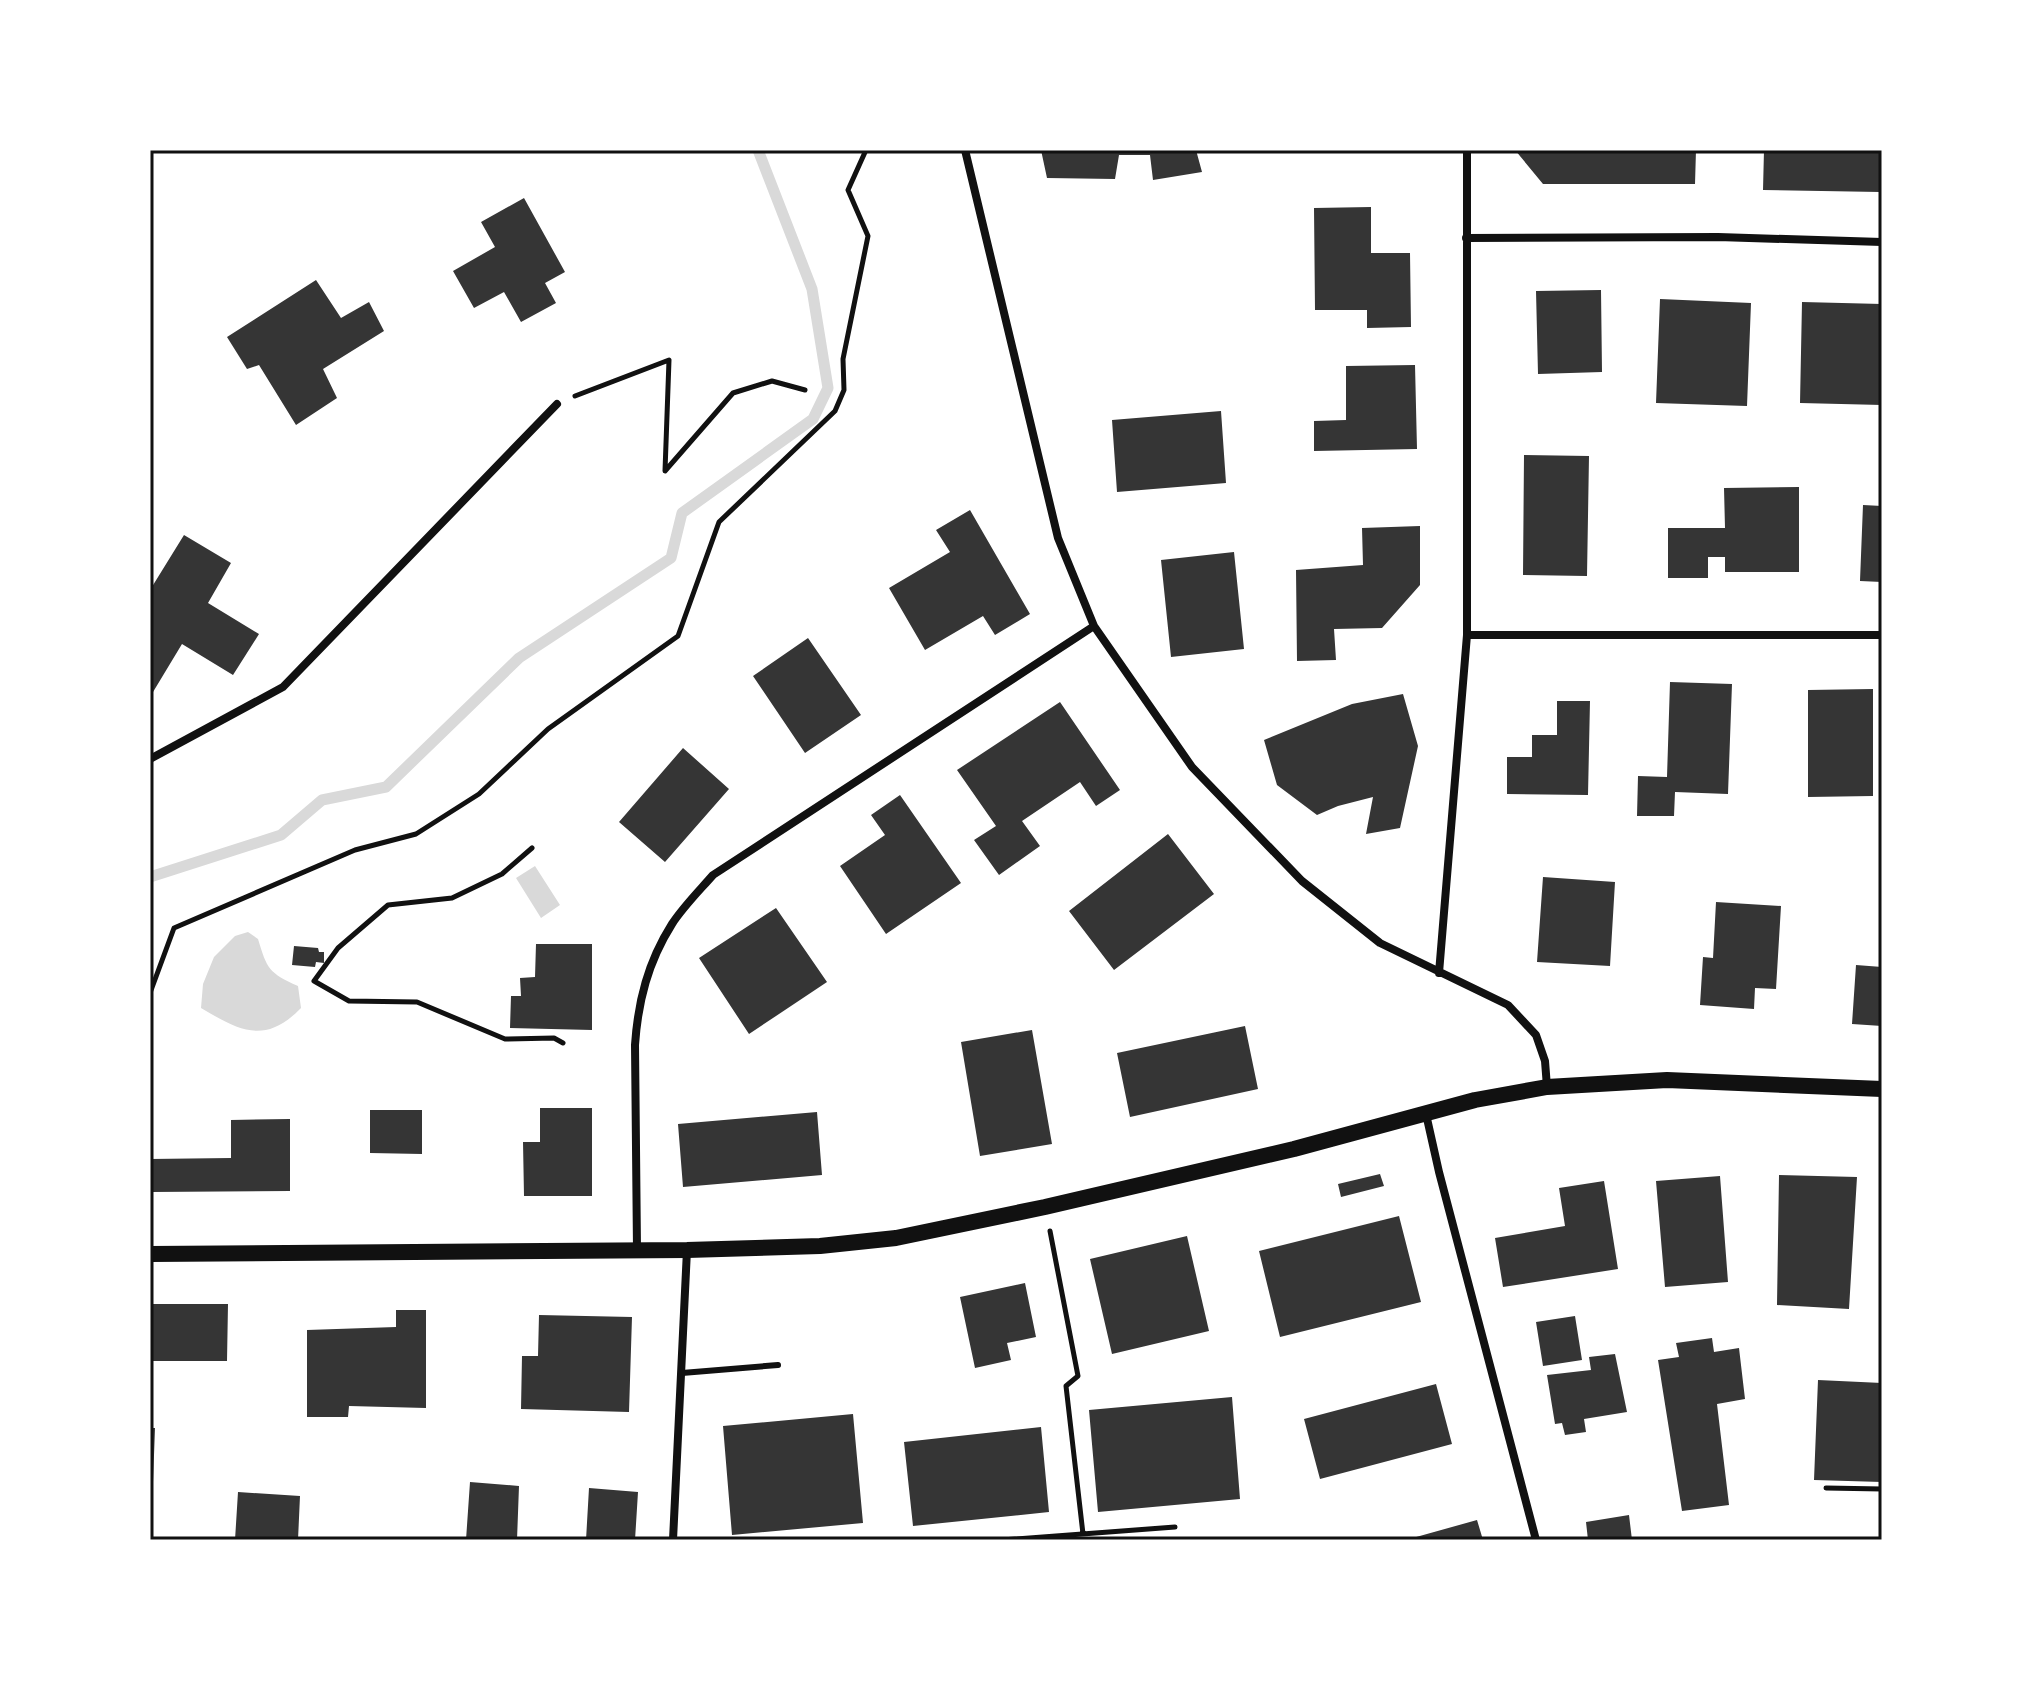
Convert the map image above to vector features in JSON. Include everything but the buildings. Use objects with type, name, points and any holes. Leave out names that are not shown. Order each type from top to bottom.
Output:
[{"type":"main road","points":[[150,1254],[687,1250],[820,1246],[896,1238],[1045,1207],[1294,1149],[1475,1100],[1547,1087],[1667,1080],[1882,1089]]},
{"type":"street","points":[[965,150],[1058,538],[1094,626],[1192,767],[1302,881],[1380,943],[1508,1005],[1536,1035],[1545,1061],[1547,1087]]},
{"type":"street","points":[[1439,973],[1467,635],[1467,150]]},
{"type":"street","points":[[1466,238],[1718,237],[1882,242]]},
{"type":"street","points":[[150,759],[283,687],[557,404]]},
{"type":"street","points":[[637,1250],[637,1015],[647,974],[672,923],[713,875],[1094,626]]},
{"type":"street","points":[[1467,635],[1882,635]]},
{"type":"street","points":[[1426,1114],[1536,1540]]},
{"type":"street","points":[[673,1540],[687,1250]]},
{"type":"lane","points":[[682,1373],[778,1365]]},
{"type":"path","points":[[150,993],[174,928],[355,850],[416,834],[479,794],[548,729],[678,636],[719,522],[835,411],[844,390],[843,359],[868,236],[848,190],[866,150]]},
{"type":"path","points":[[557,404],[669,360],[665,471],[733,393],[772,381],[805,390]]},
{"type":"path","points":[[532,848],[502,874],[452,898],[388,905],[338,948],[314,981],[349,1001],[417,1002],[505,1039],[554,1038],[563,1043]]},
{"type":"path","points":[[1045,1207],[1078,1376],[1066,1386],[1083,1534]]},
{"type":"path","points":[[1826,1488],[1882,1489]]},
{"type":"path","points":[[1002,1540],[1175,1527]]},
{"type":"shaded area","points":[[535,866],[560,905],[541,918],[516,878]]},
{"type":"shaded area","points":[[248,932],[258,939],[270,969],[298,986],[301,1008],[288,1020],[264,1030],[240,1028],[201,1008],[203,984],[214,957],[235,936]]},
{"type":"waterway","points":[[150,877],[281,835],[322,800],[386,787],[519,658],[671,558],[682,513],[813,419],[828,388],[812,289],[758,150]]}]
